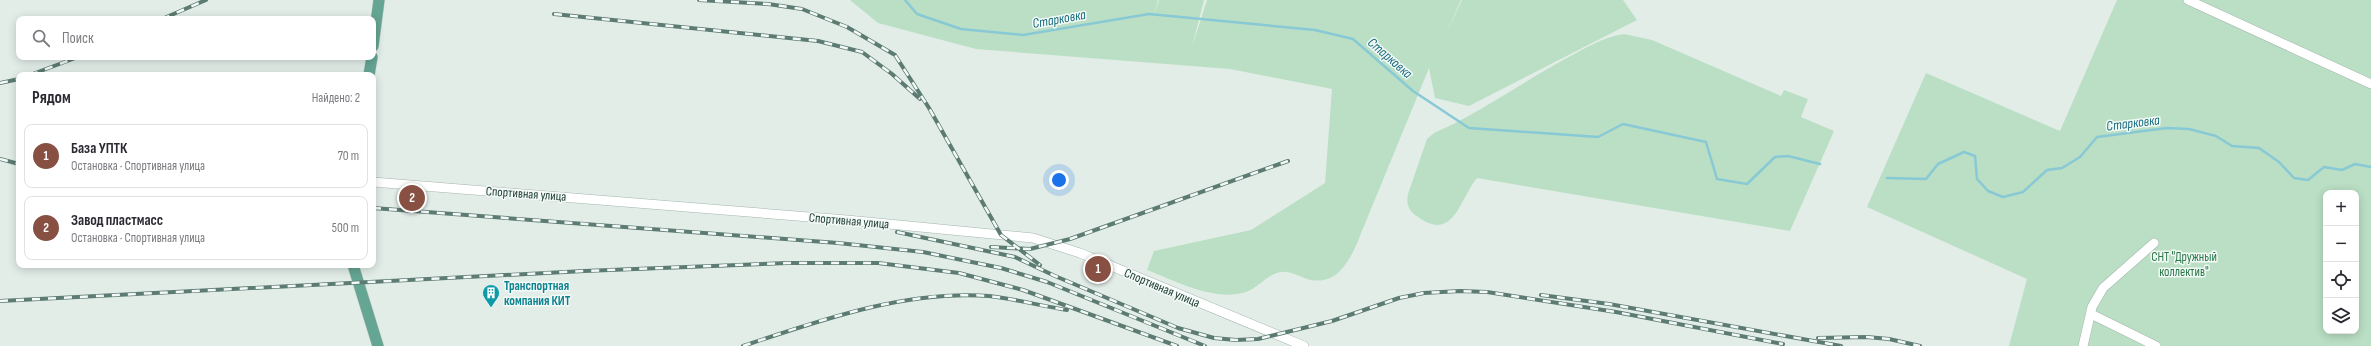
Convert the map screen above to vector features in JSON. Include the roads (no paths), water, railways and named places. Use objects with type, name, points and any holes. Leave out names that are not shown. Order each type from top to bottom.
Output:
[{"type":"main road","points":[[376,23],[379,0]]},
{"type":"main road","points":[[370,72],[372,60]]},
{"type":"main road","points":[[354,268],[378,346]]},
{"type":"street","points":[[2188,0],[2371,84]]},
{"type":"street","name":"Спортивная улица","points":[[376,182],[847,220],[1033,238],[1080,253],[1304,346]]},
{"type":"street","points":[[2083,346],[2091,314],[2102,288],[2154,243]]},
{"type":"street","points":[[2091,314],[2156,346]]},
{"type":"waterway","name":"Старковка","points":[[905,0],[917,14],[961,29],[1023,35],[1149,14],[1315,30],[1353,39],[1413,91],[1469,128],[1598,137],[1623,124],[1706,142],[1717,179],[1747,184],[1775,157],[1788,156],[1820,164]]},
{"type":"waterway","name":"Старковка","points":[[1887,178],[1926,179],[1938,164],[1964,152],[1975,156],[1977,179],[1988,191],[2003,197],[2023,192],[2047,170],[2062,168],[2080,157],[2097,137],[2167,128],[2189,129],[2216,136],[2232,146],[2259,148],[2279,162],[2294,178],[2308,180],[2324,167],[2342,170],[2355,164],[2371,167]]},
{"type":"railway","points":[[169,16],[206,0]]},
{"type":"railway","points":[[699,0],[768,4],[802,9],[847,27],[895,55],[929,108],[1001,235],[1040,265]]},
{"type":"railway","points":[[554,14],[818,41],[862,52],[892,74],[920,99]]},
{"type":"railway","points":[[38,72],[70,60]]},
{"type":"railway","points":[[0,83],[16,80]]},
{"type":"railway","points":[[0,159],[16,163]]},
{"type":"railway","points":[[991,247],[1030,249],[1070,239],[1288,161]]},
{"type":"railway","points":[[376,208],[838,243],[923,252],[1001,268],[1047,282],[1205,346]]},
{"type":"railway","points":[[897,232],[1015,257],[1055,276],[1178,328],[1214,338],[1236,340],[1258,339],[1332,321],[1399,298],[1424,293],[1460,291],[1487,292],[1616,312],[1783,344]]},
{"type":"railway","points":[[0,301],[584,271],[787,263],[878,263],[959,273],[1023,290],[1177,346]]},
{"type":"railway","points":[[743,346],[833,317],[895,302],[926,298],[958,295],[989,296],[1067,310]]},
{"type":"railway","points":[[1541,295],[1609,304],[1841,346]]},
{"type":"railway","points":[[1818,338],[1867,337],[1889,339],[1920,346]]},
{"type":"place","name":"Завод пластмасс","points":[[412,198]]},
{"type":"place","name":"База УПТК","points":[[1098,269]]},
{"type":"place","name":"Транспортная компания КИТ","points":[[491,308]]},
{"type":"park label","name":"СНТ \"Дружный коллектив\"","points":[[2184,264]]}]
